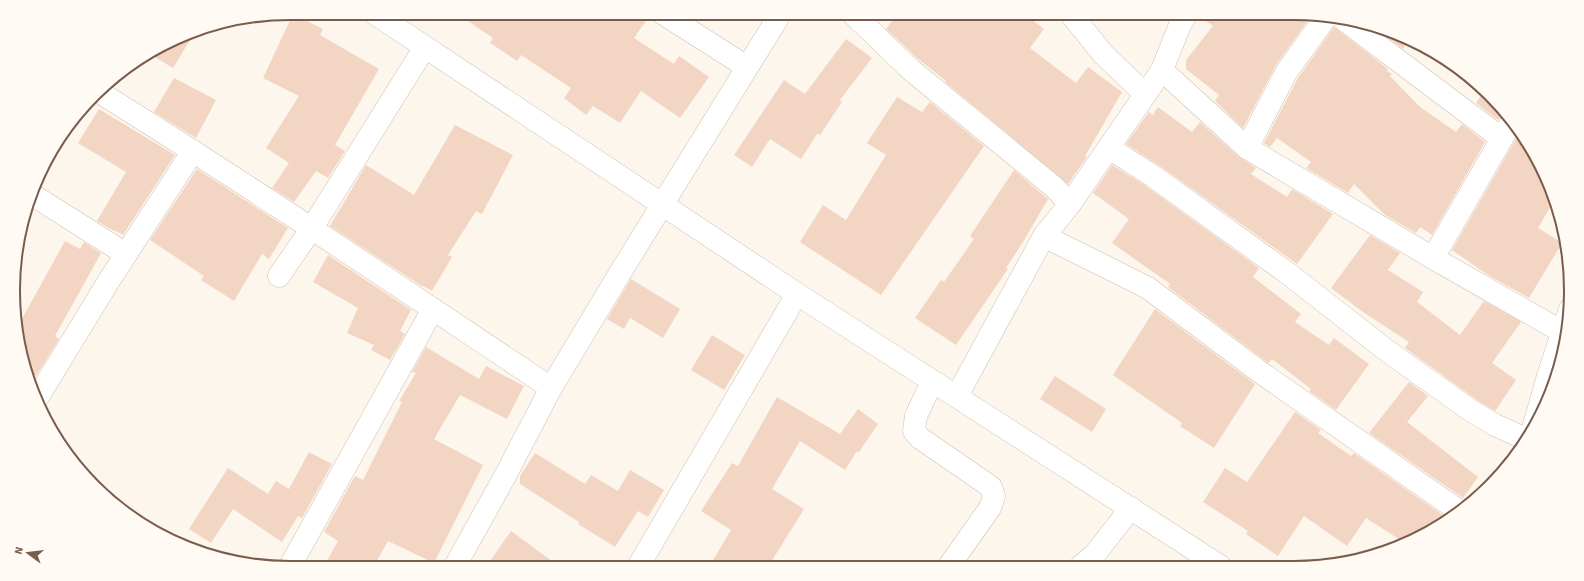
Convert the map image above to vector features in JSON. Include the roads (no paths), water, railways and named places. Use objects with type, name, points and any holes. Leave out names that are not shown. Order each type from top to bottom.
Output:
[{"type":"street","points":[[384,20],[797,294],[1212,561]]},
{"type":"street","points":[[673,20],[747,67]]},
{"type":"street","points":[[458,561],[504,478],[551,388],[777,20]]},
{"type":"street","points":[[859,20],[911,70],[1054,187],[1070,204]]},
{"type":"street","points":[[1076,20],[1104,55],[1145,94]]},
{"type":"street","points":[[957,396],[1044,236],[1070,204],[1162,70],[1183,20]]},
{"type":"street","points":[[1246,148],[1287,72],[1323,22]]},
{"type":"street","points":[[1353,26],[1507,130],[1433,258]]},
{"type":"street","points":[[279,276],[312,228],[425,47]]},
{"type":"street","points":[[1162,70],[1246,148],[1561,331]]},
{"type":"street","points":[[104,95],[312,228],[551,388]]},
{"type":"street","points":[[1109,148],[1153,176],[1290,275],[1386,350],[1470,410],[1495,425],[1521,436]]},
{"type":"street","points":[[40,392],[126,254],[193,151]]},
{"type":"street","points":[[37,198],[126,254]]},
{"type":"street","points":[[1044,236],[1148,288],[1260,372],[1454,508]]},
{"type":"street","points":[[641,561],[797,294]]},
{"type":"street","points":[[293,561],[432,309]]},
{"type":"street","points":[[1549,380],[1555,360]]},
{"type":"street","points":[[932,382],[916,416],[914,431],[920,438],[991,487],[994,496],[990,508],[953,561]]},
{"type":"street","points":[[1087,561],[1095,554],[1131,508]]}]
